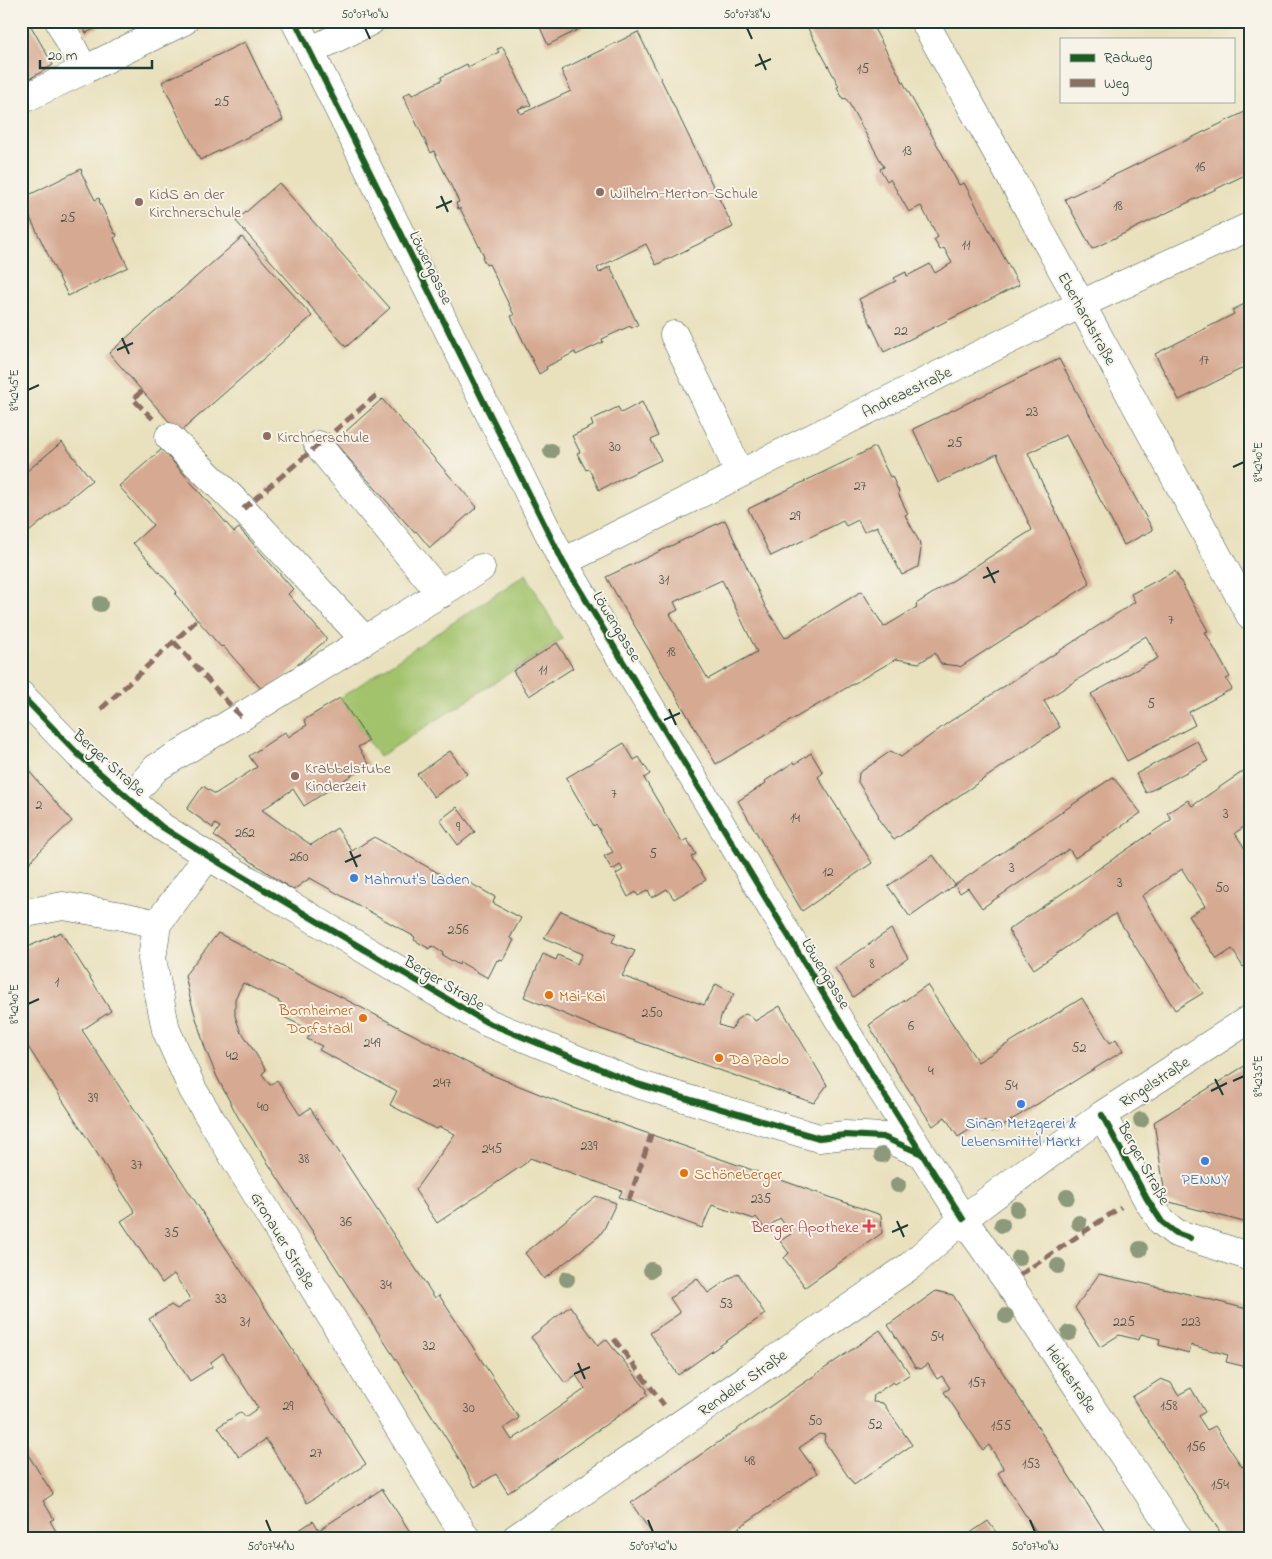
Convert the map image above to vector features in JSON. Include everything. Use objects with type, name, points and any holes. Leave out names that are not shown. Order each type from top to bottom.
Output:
[{"type":"street","points":[[59,21],[84,70]]},
{"type":"street","points":[[21,100],[184,21]]},
{"type":"street","name":"Löwengasse","points":[[295,21],[563,562],[874,1078],[963,1219]]},
{"type":"street","points":[[310,51],[371,21]]},
{"type":"street","name":"Eberhardstraße","points":[[924,21],[1081,304],[1251,617]]},
{"type":"street","name":"Andreaestraße","points":[[563,562],[1081,304],[1251,226]]},
{"type":"street","points":[[674,335],[721,431],[739,474]]},
{"type":"street","points":[[169,437],[243,509],[365,640]]},
{"type":"street","points":[[318,446],[441,594]]},
{"type":"street","points":[[129,798],[156,768],[481,568]]},
{"type":"street","name":"Berger Straße","points":[[21,696],[79,756],[162,827],[486,1022],[637,1084],[819,1138],[844,1135],[883,1137],[922,1154]]},
{"type":"street","points":[[21,914],[63,906],[157,924],[208,856]]},
{"type":"street","name":"Gronauer Straße","points":[[157,924],[152,959],[166,1030],[193,1090],[466,1538]]},
{"type":"street","name":"Ringelstraße","points":[[963,1219],[1102,1115],[1251,1018]]},
{"type":"street","name":"Berger Straße","points":[[1102,1115],[1147,1199],[1162,1222],[1176,1233],[1251,1257]]},
{"type":"street","name":"Rendeler Straße","points":[[516,1538],[910,1266],[963,1219]]},
{"type":"street","name":"Heidestraße","points":[[963,1219],[1018,1296],[1178,1538]]},
{"type":"green space","points":[[526,574],[562,639],[379,757],[340,698]]},
{"type":"building","points":[[21,21],[28,21],[53,65],[26,81],[28,85],[21,89]]},
{"type":"building","points":[[80,21],[111,21],[86,33]]},
{"type":"building","points":[[537,21],[595,21],[548,45]]},
{"type":"building","points":[[804,21],[866,21],[867,25],[871,23],[959,185],[964,183],[1019,285],[884,352],[859,299],[896,281],[894,278],[906,272],[907,276],[930,264],[935,273],[952,263],[944,248],[940,250],[934,240],[938,237],[921,206],[909,212],[890,179],[887,181],[880,169],[884,167],[846,98],[843,99],[837,87],[839,86]]},
{"type":"building","name":"Wilhelm-Merton-Schule","points":[[638,32],[733,227],[656,265],[646,244],[597,268],[599,273],[610,266],[638,325],[631,328],[630,326],[602,339],[603,342],[576,355],[575,352],[546,367],[547,369],[539,374],[511,316],[514,315],[489,264],[486,265],[482,257],[484,256],[460,208],[458,209],[456,203],[459,202],[434,151],[431,153],[403,96],[410,92],[412,95],[442,80],[441,77],[467,64],[468,67],[499,52],[497,49],[503,47],[531,105],[518,109],[521,114],[571,91],[561,70]]},
{"type":"building","name":"KidS an der Kirchnerschule","points":[[245,42],[283,120],[200,160],[162,82]]},
{"type":"building","points":[[1251,109],[1251,172],[1092,249],[1065,199]]},
{"type":"building","points":[[81,169],[95,200],[99,198],[116,233],[117,236],[114,238],[128,267],[68,296],[21,199]]},
{"type":"building","points":[[279,183],[390,308],[346,347],[236,221]]},
{"type":"building","points":[[242,237],[312,316],[179,433],[109,353]]},
{"type":"building","points":[[1251,301],[1251,364],[1179,400],[1155,354],[1234,314],[1232,310]]},
{"type":"building","points":[[1059,359],[1153,530],[1124,545],[1066,435],[1028,453],[1090,584],[960,667],[941,664],[935,653],[919,663],[896,659],[716,764],[606,577],[725,520],[766,608],[785,638],[862,591],[884,627],[917,607],[916,604],[1032,530],[997,454],[938,483],[913,429]],"holes":[[[722,580],[757,652],[708,679],[670,614],[678,610],[674,602]]]},
{"type":"building","points":[[382,399],[477,507],[430,548],[334,442]]},
{"type":"building","points":[[642,402],[658,436],[651,440],[661,460],[599,490],[589,469],[586,470],[577,453],[580,452],[572,436],[593,426],[591,420],[618,407],[621,413]]},
{"type":"building","points":[[62,442],[92,480],[24,536],[21,533],[21,476]]},
{"type":"building","points":[[875,447],[890,477],[892,476],[908,514],[905,515],[920,543],[918,567],[902,575],[877,526],[864,532],[858,520],[846,526],[843,521],[771,556],[748,509]]},
{"type":"building","points":[[162,449],[234,532],[239,528],[293,589],[288,594],[327,639],[265,693],[223,646],[221,647],[175,594],[177,592],[133,543],[153,525],[119,486]]},
{"type":"building","points":[[1175,571],[1208,631],[1205,632],[1230,677],[1226,679],[1232,689],[1189,712],[1195,725],[1127,761],[1091,694],[1158,658],[1146,636],[1044,701],[1060,727],[894,840],[879,820],[878,814],[858,782],[859,773],[891,751],[901,757],[949,722],[1135,602],[1131,594]]},
{"type":"building","points":[[557,643],[573,668],[529,696],[513,671]]},
{"type":"building","points":[[340,698],[369,741],[358,747],[369,764],[304,806],[293,789],[262,810],[311,845],[337,828],[352,851],[374,837],[458,884],[461,878],[495,897],[493,903],[521,918],[510,938],[514,940],[503,960],[497,960],[488,978],[460,962],[459,965],[442,955],[443,953],[432,946],[430,949],[414,940],[415,937],[310,878],[293,890],[214,836],[220,827],[215,824],[213,828],[187,809],[203,786],[215,794],[257,767],[249,756],[285,732],[288,737],[307,725],[304,720]]},
{"type":"building","points":[[1197,741],[1208,761],[1146,793],[1136,774]]},
{"type":"building","points":[[624,743],[634,760],[639,757],[650,774],[644,778],[682,842],[687,839],[696,854],[691,857],[706,880],[674,899],[667,889],[652,898],[648,890],[638,896],[636,892],[628,897],[616,874],[623,870],[620,865],[612,870],[604,856],[613,852],[596,824],[594,826],[566,778]]},
{"type":"building","points":[[450,751],[467,774],[434,797],[417,774]]},
{"type":"building","points":[[811,753],[823,773],[818,777],[872,863],[802,911],[738,801],[766,783],[765,781]]},
{"type":"building","points":[[21,762],[72,821],[21,872]]},
{"type":"building","points":[[1251,766],[1251,822],[1235,833],[1251,858],[1251,963],[1243,967],[1232,949],[1217,959],[1189,916],[1205,906],[1182,869],[1142,896],[1203,993],[1175,1010],[1115,914],[1034,969],[1008,930],[1172,819],[1167,813],[1188,800],[1192,806]]},
{"type":"building","points":[[1113,777],[1141,813],[1075,858],[1069,849],[982,908],[968,888],[960,893],[955,885]]},
{"type":"building","points":[[457,807],[475,832],[458,845],[440,820]]},
{"type":"building","points":[[933,855],[955,885],[910,917],[888,886]]},
{"type":"building","points":[[561,911],[616,934],[612,942],[635,951],[622,976],[704,1005],[716,984],[734,994],[721,1016],[719,1025],[731,1029],[736,1020],[745,1014],[751,1016],[755,1021],[780,1006],[827,1085],[814,1103],[595,1027],[524,997],[543,954],[556,960],[558,955],[577,964],[582,954],[544,938]]},
{"type":"building","points":[[891,929],[908,958],[853,997],[835,968]]},
{"type":"building","points":[[61,932],[111,1011],[82,1030],[366,1464],[307,1503],[266,1439],[239,1457],[218,1427],[241,1412],[245,1417],[258,1408],[223,1353],[211,1362],[212,1367],[190,1381],[149,1319],[171,1305],[177,1309],[191,1300],[174,1274],[162,1283],[121,1221],[135,1212],[21,1036],[21,950]]},
{"type":"building","points":[[218,933],[487,1073],[572,1107],[881,1215],[882,1233],[805,1287],[784,1258],[789,1253],[780,1241],[791,1234],[780,1218],[765,1229],[756,1217],[754,1219],[712,1205],[702,1228],[619,1197],[622,1191],[530,1158],[526,1163],[437,1223],[415,1190],[455,1134],[440,1127],[436,1129],[390,1105],[397,1091],[319,1050],[322,1046],[307,1039],[312,1031],[282,1016],[287,1007],[243,983],[235,999],[235,1016],[241,1033],[266,1070],[262,1074],[270,1085],[277,1080],[300,1115],[310,1108],[435,1298],[439,1295],[519,1418],[504,1428],[512,1440],[585,1389],[576,1375],[565,1383],[531,1337],[570,1306],[598,1345],[606,1339],[647,1390],[646,1393],[648,1395],[508,1493],[496,1474],[475,1487],[419,1395],[238,1117],[217,1077],[205,1048],[185,975]]},
{"type":"building","points":[[927,985],[978,1062],[1082,998],[1110,1043],[1116,1039],[1123,1051],[992,1132],[985,1120],[958,1137],[945,1117],[933,1126],[893,1066],[869,1025]]},
{"type":"building","name":"PENNY","points":[[1251,1062],[1251,1224],[1166,1201],[1154,1122]]},
{"type":"building","points":[[596,1196],[616,1203],[604,1229],[599,1236],[544,1279],[525,1253]]},
{"type":"building","points":[[738,1273],[765,1314],[678,1375],[650,1333],[680,1313],[670,1298],[697,1278],[708,1293]]},
{"type":"building","points":[[1099,1274],[1251,1310],[1251,1368],[1226,1362],[1228,1355],[1191,1345],[1189,1353],[1159,1345],[1160,1339],[1141,1334],[1139,1340],[1119,1335],[1100,1347],[1075,1308]]},
{"type":"building","points":[[936,1291],[953,1295],[1109,1538],[1036,1538],[1039,1536],[998,1473],[1004,1469],[989,1445],[983,1450],[944,1392],[950,1388],[942,1376],[937,1379],[928,1364],[921,1369],[915,1367],[888,1325]]},
{"type":"building","points":[[880,1330],[910,1374],[895,1384],[893,1382],[874,1395],[873,1402],[883,1403],[912,1445],[854,1485],[824,1441],[825,1435],[819,1434],[799,1448],[817,1473],[724,1538],[655,1538],[631,1503]]},
{"type":"building","points":[[1161,1379],[1171,1383],[1178,1395],[1191,1388],[1205,1412],[1198,1416],[1207,1430],[1215,1426],[1242,1467],[1251,1462],[1251,1538],[1224,1538],[1132,1397]]},
{"type":"building","points":[[25,1450],[53,1494],[43,1501],[54,1519],[50,1521],[60,1538],[21,1538],[21,1452]]},
{"type":"building","points":[[382,1489],[414,1538],[287,1538],[313,1521],[319,1530]]},
{"type":"building","points":[[988,1521],[1000,1538],[963,1538]]},
{"type":"marked path","points":[[142,391],[133,399],[154,420]]},
{"type":"marked path","points":[[243,509],[379,393]]},
{"type":"marked path","points":[[101,709],[197,620]]},
{"type":"marked path","points":[[174,642],[241,717]]},
{"type":"marked path","points":[[629,1200],[652,1132]]},
{"type":"marked path","points":[[1020,1275],[1121,1207]]},
{"type":"marked path","points":[[614,1339],[664,1405]]},
{"type":"cycle path","points":[[295,21],[563,562],[877,1083],[963,1219]]},
{"type":"cycle path","points":[[21,695],[79,755],[162,827],[486,1022],[637,1084],[819,1138],[845,1135],[883,1137],[922,1154]]},
{"type":"cycle path","points":[[1102,1115],[1147,1199],[1162,1222],[1176,1233],[1190,1238]]},
{"type":"place","name":"Wilhelm-Merton-Schule","points":[[600,192]]},
{"type":"place","name":"KidS an der Kirchnerschule","points":[[139,202]]},
{"type":"place","name":"Kirchnerschule","points":[[267,436]]},
{"type":"place","name":"Krabbelstube Kinderzeit","points":[[295,776]]},
{"type":"place","name":"Mahmut's Laden","points":[[354,878]]},
{"type":"place","name":"Mai-Kai","points":[[549,995]]},
{"type":"place","name":"Bornheimer Dorfstadl","points":[[363,1018]]},
{"type":"place","name":"Da Paolo","points":[[719,1058]]},
{"type":"place","name":"Sinan Metzgerei & Lebensmittel Markt","points":[[1021,1104]]},
{"type":"place","name":"PENNY","points":[[1205,1161]]},
{"type":"place","name":"Schöneberger","points":[[684,1173]]},
{"type":"place","name":"Berger Apotheke","points":[[869,1226]]}]
